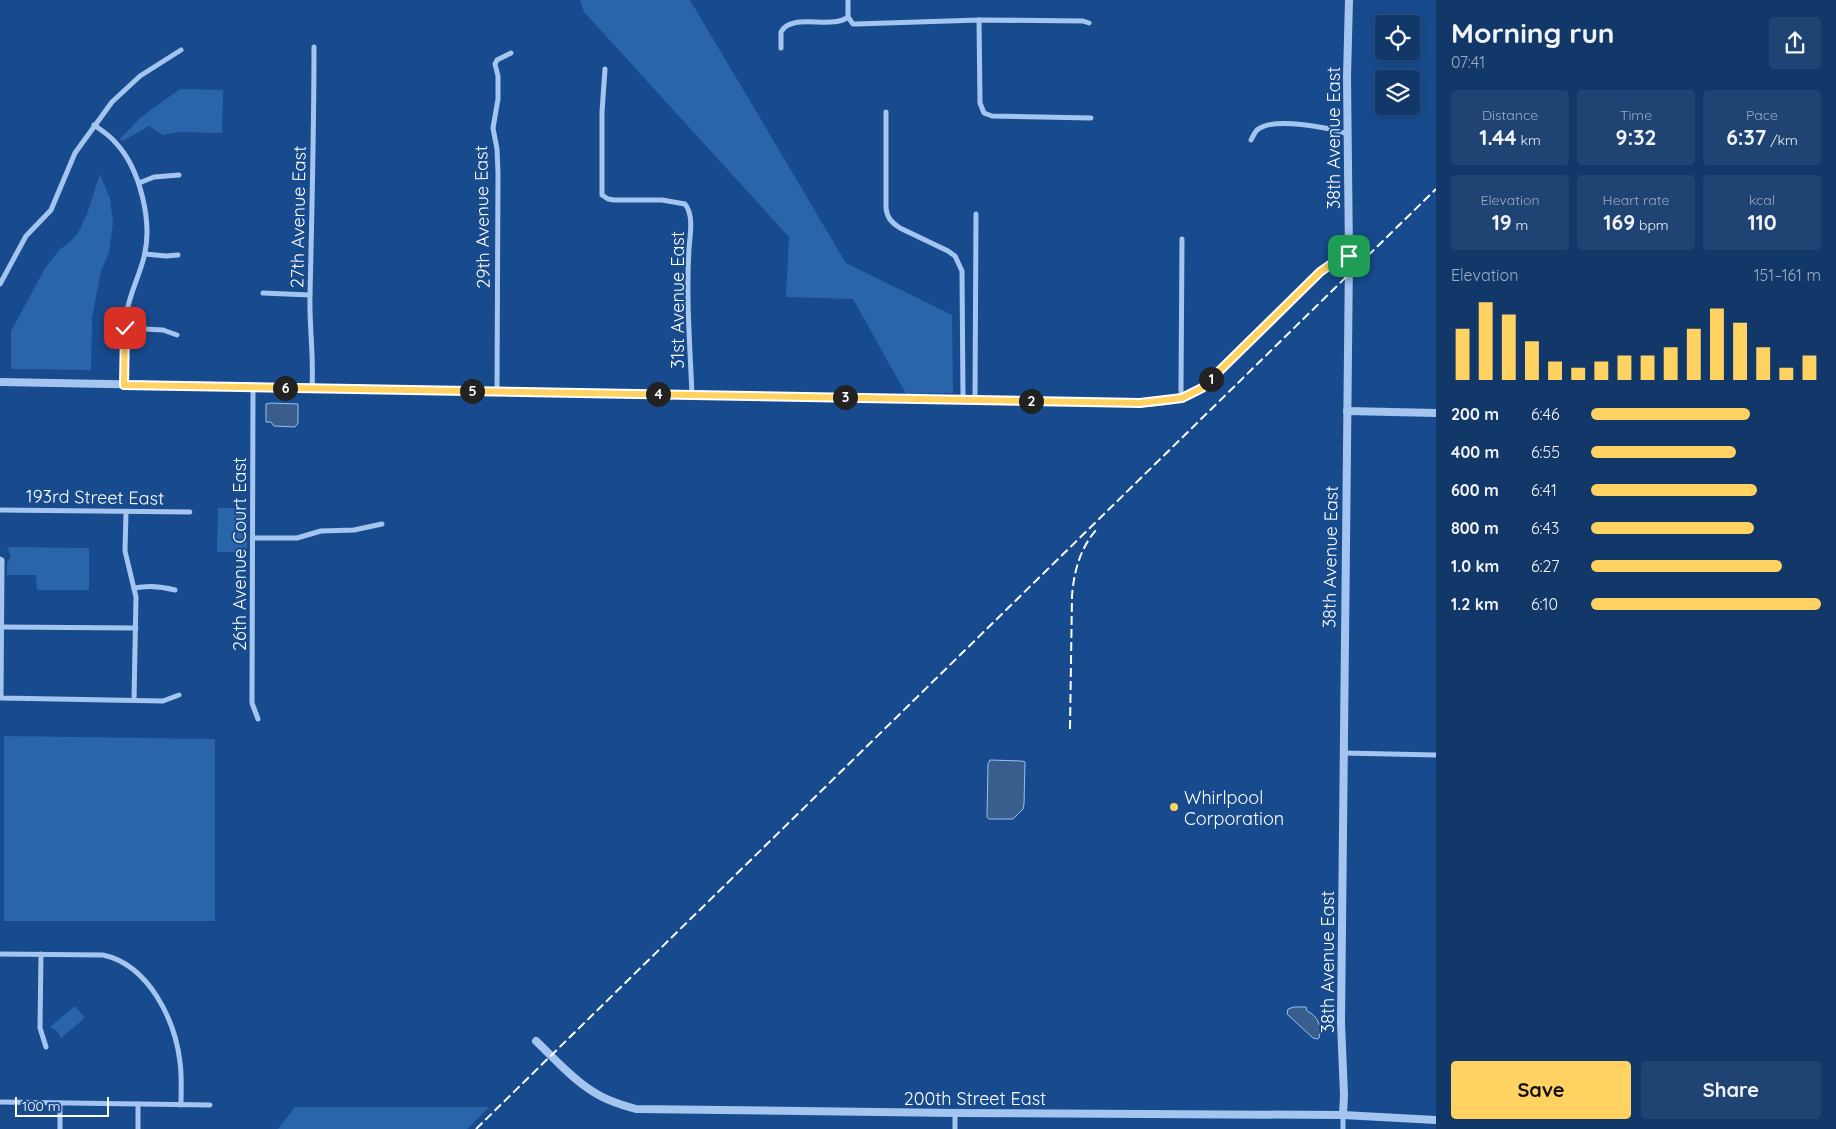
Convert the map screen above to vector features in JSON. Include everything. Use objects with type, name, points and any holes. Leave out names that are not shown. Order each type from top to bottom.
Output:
[{"type":"street","points":[[848,0],[848,17],[853,24],[978,20],[1083,21],[1089,23]]},
{"type":"street","name":"38th Avenue East","points":[[1343,1115],[1341,1023],[1349,256],[1348,0]]},
{"type":"street","points":[[781,48],[781,32],[786,26],[802,22],[840,21],[848,17]]},
{"type":"street","points":[[978,20],[980,103],[985,114],[992,116],[1091,118]]},
{"type":"street","name":"27th Avenue East","points":[[312,388],[314,361],[310,340],[310,295],[314,47]]},
{"type":"street","points":[[0,284],[26,236],[51,210],[75,152],[94,125],[112,102],[140,76],[182,50]]},
{"type":"street","name":"29th Avenue East","points":[[496,391],[498,174],[497,149],[492,128],[498,98],[498,76],[495,64],[496,60],[511,52]]},
{"type":"street","name":"31st Avenue East","points":[[605,69],[602,122],[602,195],[614,200],[662,200],[681,202],[687,206],[690,228],[687,272],[692,395]]},
{"type":"street","points":[[886,112],[886,208],[888,218],[900,228],[955,256],[962,271],[963,399]]},
{"type":"street","points":[[1251,140],[1258,129],[1268,124],[1317,125],[1348,134]]},
{"type":"street","points":[[94,125],[115,141],[125,155],[139,183],[144,206],[146,226],[145,254],[130,299],[125,328],[124,385]]},
{"type":"street","points":[[139,183],[154,177],[179,175]]},
{"type":"street","points":[[975,399],[976,214]]},
{"type":"street","points":[[1182,239],[1180,390],[1182,398]]},
{"type":"street","points":[[145,254],[178,255]]},
{"type":"street","points":[[0,382],[1140,403],[1182,398],[1196,392],[1213,378],[1320,272],[1334,262],[1349,256]]},
{"type":"street","points":[[263,293],[310,295]]},
{"type":"street","points":[[125,328],[163,330],[177,335]]},
{"type":"street","name":"26th Avenue Court East","points":[[253,387],[252,703],[258,720]]},
{"type":"street","points":[[1347,411],[1436,413]]},
{"type":"street","name":"193rd Street East","points":[[0,510],[190,512]]},
{"type":"street","points":[[126,512],[125,551],[136,597],[134,700]]},
{"type":"street","points":[[253,538],[297,538],[321,531],[354,530],[382,524]]},
{"type":"street","points":[[1,559],[1,698],[163,700],[179,695]]},
{"type":"street","points":[[134,588],[144,586],[175,590]]},
{"type":"street","points":[[2,627],[136,628]]},
{"type":"street","points":[[1343,753],[1436,755]]},
{"type":"street","points":[[0,954],[103,955],[119,960],[136,972],[154,993],[164,1009],[173,1033],[180,1063],[181,1105]]},
{"type":"street","points":[[41,954],[40,1028],[46,1047]]},
{"type":"street","name":"200th Street East","points":[[536,1041],[566,1071],[592,1091],[636,1110],[1343,1115],[1436,1120]]},
{"type":"street","points":[[0,1102],[210,1105]]},
{"type":"street","points":[[60,1103],[60,1129]]},
{"type":"street","points":[[138,1104],[138,1129]]},
{"type":"street","points":[[955,1113],[955,1129]]},
{"type":"street","points":[[1343,1115],[1343,1129]]},
{"type":"shaded area","points":[[580,0],[690,0],[846,263],[952,315],[953,393],[906,394],[853,299],[786,297],[789,237],[584,12]]},
{"type":"shaded area","points":[[180,89],[223,90],[222,133],[180,132],[163,135],[149,126],[123,141],[120,139],[141,117]]},
{"type":"shaded area","points":[[100,174],[110,199],[113,223],[109,253],[101,271],[92,318],[91,370],[11,369],[11,331],[44,270],[59,250],[78,233],[87,214]]},
{"type":"shaded area","points":[[266,404],[298,404],[298,423],[295,427],[274,426],[271,422],[266,422]]},
{"type":"shaded area","points":[[218,508],[247,508],[247,552],[217,552]]},
{"type":"shaded area","points":[[7,547],[89,548],[89,590],[37,590],[36,575],[7,575],[7,564],[11,555]]},
{"type":"shaded area","points":[[4,736],[215,739],[215,921],[4,921]]},
{"type":"shaded area","points":[[990,760],[1025,762],[1023,809],[1013,819],[989,819],[987,817],[988,764]]},
{"type":"shaded area","points":[[75,1006],[85,1018],[61,1038],[57,1031],[50,1027]]},
{"type":"shaded area","points":[[1306,1007],[1307,1011],[1316,1019],[1319,1026],[1319,1038],[1313,1038],[1287,1014],[1288,1009]]},
{"type":"shaded area","points":[[295,1107],[489,1107],[467,1129],[278,1129]]},
{"type":"railway","points":[[476,1129],[1436,189]]},
{"type":"railway","points":[[1070,729],[1073,587],[1076,569],[1082,552],[1097,529]]},
{"type":"place","name":"Whirlpool Corporation","points":[[1174,807]]},
{"type":"route","points":[[125,328],[124,385],[1140,403],[1171,401],[1202,388],[1320,272],[1334,262],[1349,256]]}]
